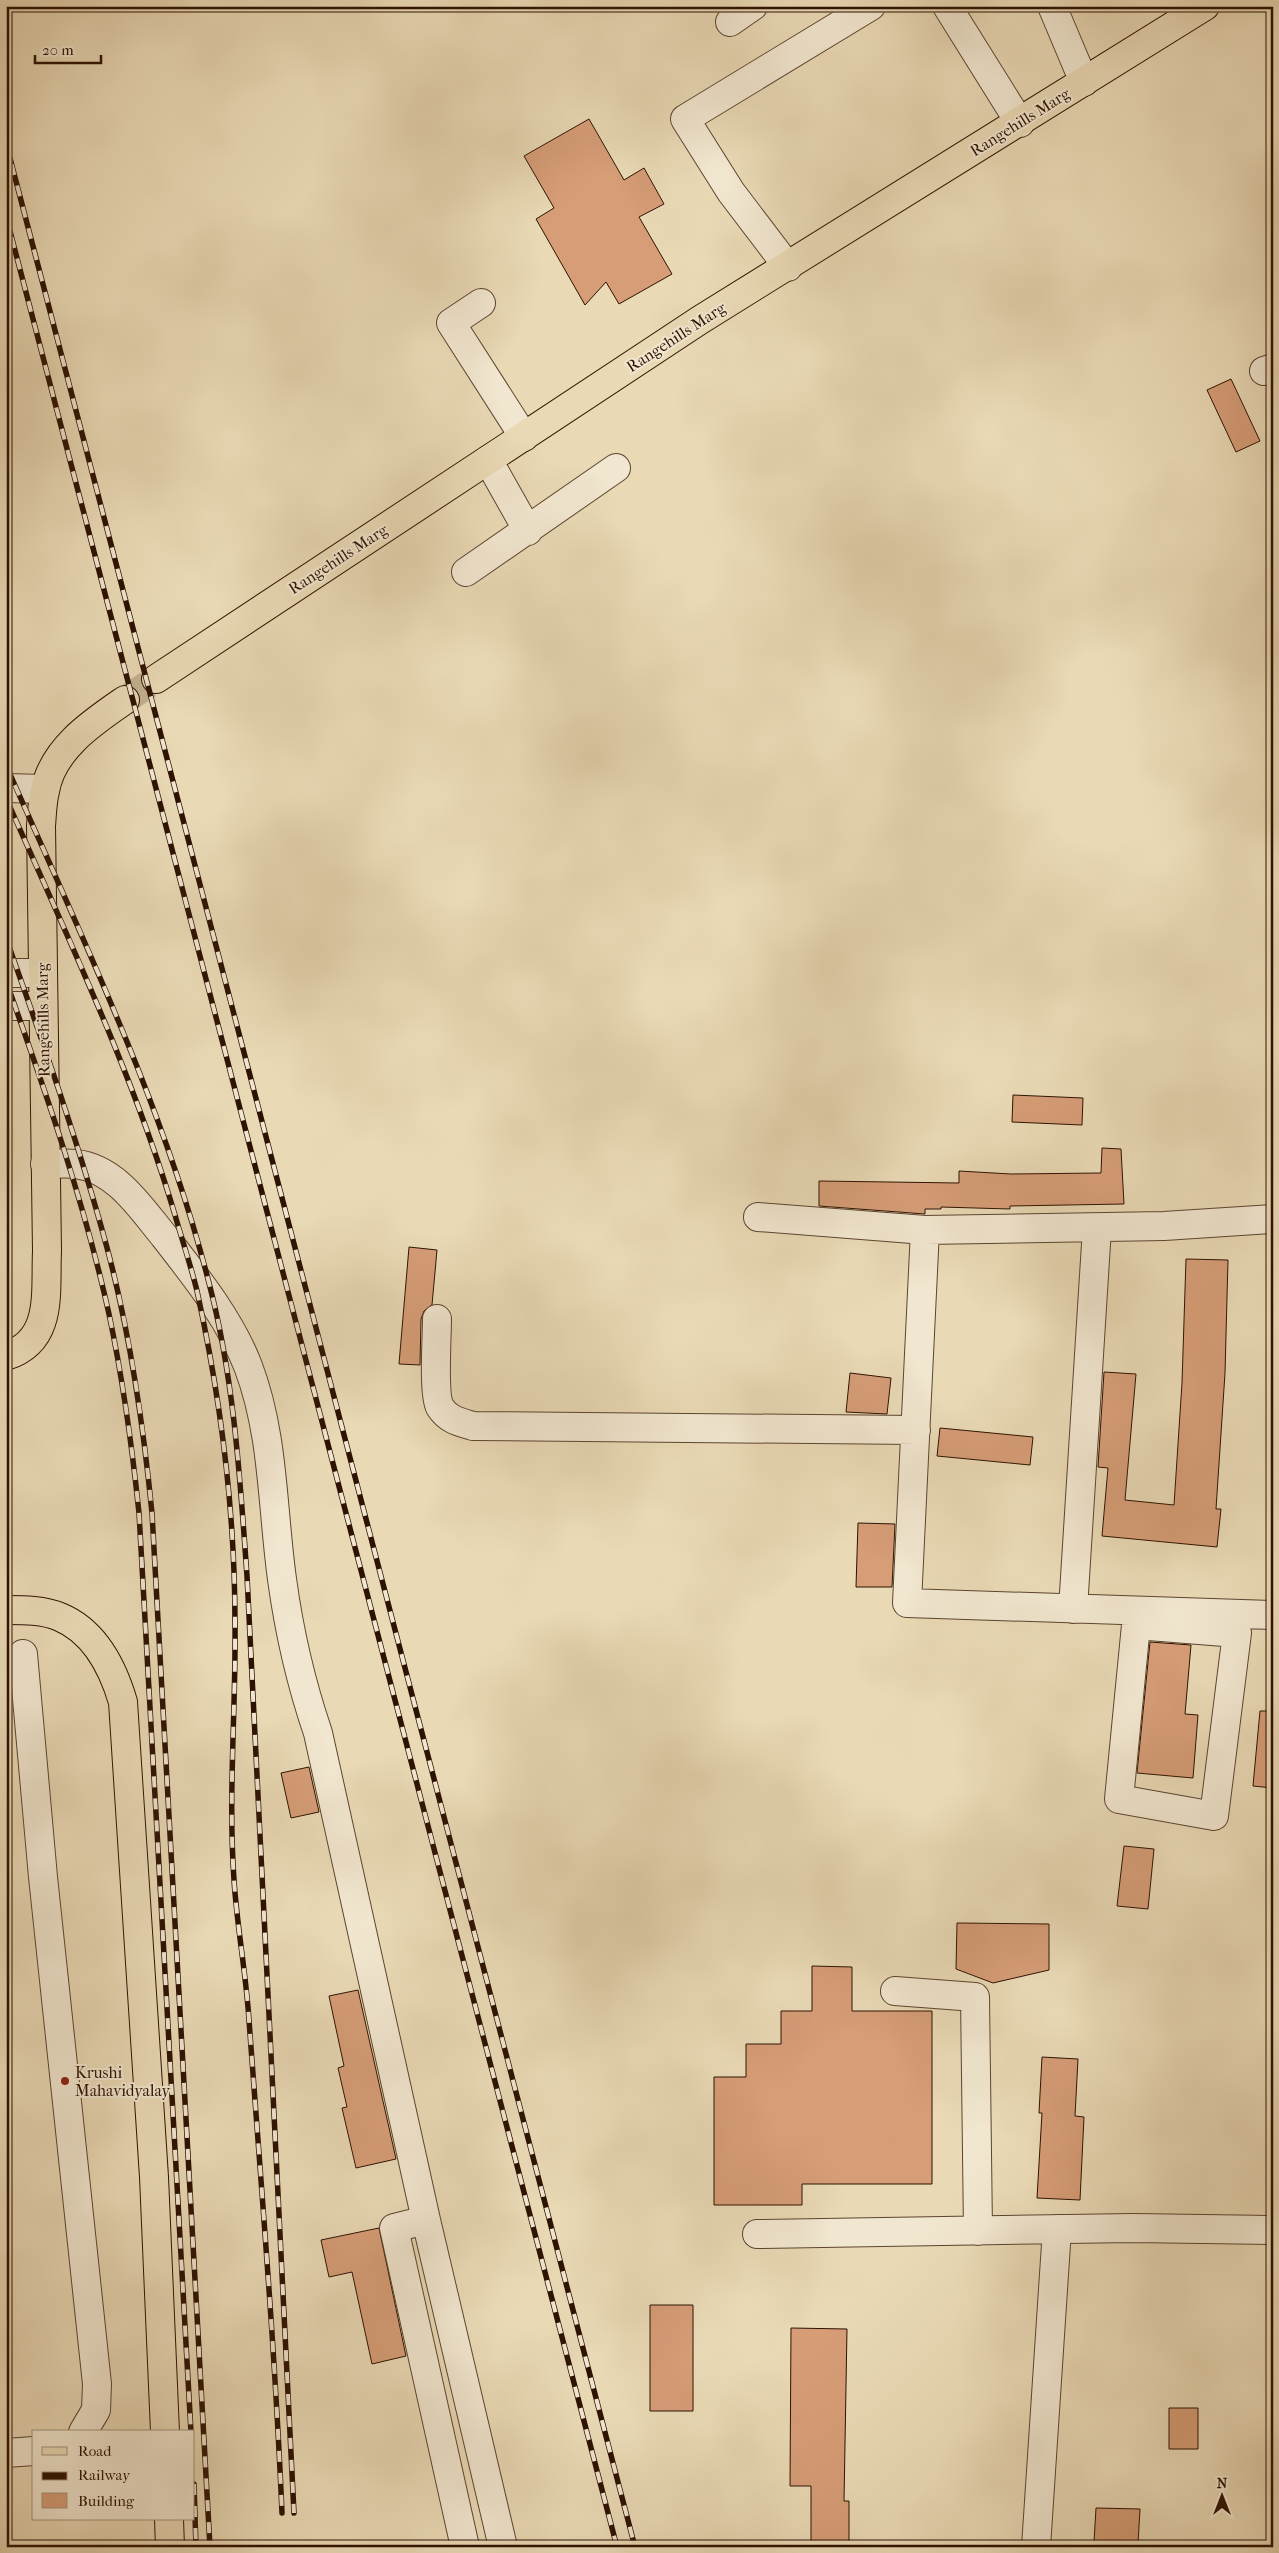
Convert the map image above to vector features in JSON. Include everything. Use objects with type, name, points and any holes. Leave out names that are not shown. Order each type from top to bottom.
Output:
[{"type":"main road","name":"Rangehills Marg","points":[[156,680],[700,320],[1084,82],[1176,14],[1205,6]]},
{"type":"main road","name":"Rangehills Marg","points":[[6,1356],[22,1351],[37,1335],[44,1311],[47,1251],[41,826],[45,789],[59,757],[88,726],[125,700]]},
{"type":"main road","points":[[6,1610],[33,1611],[60,1617],[82,1630],[99,1649],[114,1673],[123,1702],[154,2177],[165,2430]]},
{"type":"main road","points":[[169,2520],[170,2547]]},
{"type":"street","points":[[730,22],[753,6]]},
{"type":"street","points":[[788,267],[731,192],[685,119],[871,6]]},
{"type":"street","points":[[947,6],[1020,123]]},
{"type":"street","points":[[1052,6],[1084,82]]},
{"type":"street","points":[[482,303],[451,323],[524,437]]},
{"type":"street","points":[[488,460],[528,531]]},
{"type":"street","points":[[466,572],[528,531],[616,468]]},
{"type":"street","points":[[6,788],[45,789]]},
{"type":"street","points":[[6,973],[43,973]]},
{"type":"street","points":[[6,1006],[43,1006]]},
{"type":"street","points":[[45,1164],[76,1164],[100,1170],[129,1193],[175,1250],[223,1318],[248,1365],[263,1411],[282,1580],[304,1691],[320,1743],[426,2220],[503,2547]]},
{"type":"street","points":[[758,1217],[924,1230],[1097,1228],[1273,1220]]},
{"type":"street","points":[[1073,1609],[1097,1228]]},
{"type":"street","points":[[924,1230],[907,1603],[1073,1609],[1137,1618],[1237,1633],[1214,1816],[1119,1799],[1137,1618]]},
{"type":"street","points":[[437,1319],[437,1390],[440,1407],[452,1420],[473,1426],[916,1430]]},
{"type":"street","points":[[1137,1618],[1273,1615]]},
{"type":"street","points":[[23,1654],[43,1877],[97,2384],[96,2410],[84,2430]]},
{"type":"street","points":[[895,1991],[974,1997],[978,2230]]},
{"type":"street","points":[[426,2220],[394,2228],[465,2547]]},
{"type":"street","points":[[757,2234],[978,2230],[1273,2230]]},
{"type":"street","points":[[1036,2547],[1057,2230]]},
{"type":"street","points":[[6,2453],[32,2450]]},
{"type":"building","points":[[589,119],[624,180],[644,168],[664,204],[639,217],[672,274],[619,304],[606,282],[585,305],[536,219],[554,208],[524,156]]},
{"type":"building","points":[[1231,379],[1260,441],[1236,452],[1207,390]]},
{"type":"building","points":[[1013,1095],[1083,1098],[1082,1125],[1012,1122]]},
{"type":"building","points":[[1102,1148],[1121,1149],[1124,1204],[1010,1206],[1010,1209],[941,1207],[941,1209],[925,1209],[925,1214],[819,1206],[819,1181],[959,1183],[959,1171],[1011,1174],[1101,1173]]},
{"type":"building","points":[[409,1247],[437,1250],[432,1305],[424,1311],[421,1319],[420,1365],[399,1364]]},
{"type":"building","points":[[1186,1259],[1228,1260],[1225,1373],[1216,1509],[1221,1509],[1217,1547],[1102,1536],[1108,1468],[1098,1467],[1104,1372],[1136,1374],[1125,1500],[1174,1505],[1182,1383]]},
{"type":"building","points":[[850,1373],[891,1378],[887,1414],[846,1412]]},
{"type":"building","points":[[940,1428],[1033,1437],[1030,1465],[937,1456]]},
{"type":"building","points":[[858,1523],[895,1524],[892,1587],[856,1587]]},
{"type":"building","points":[[1150,1642],[1191,1645],[1185,1714],[1198,1715],[1193,1778],[1137,1773]]},
{"type":"building","points":[[1260,1711],[1273,1711],[1273,1788],[1253,1786]]},
{"type":"building","points":[[309,1767],[319,1812],[291,1818],[281,1773]]},
{"type":"building","points":[[1124,1846],[1154,1849],[1148,1909],[1117,1906]]},
{"type":"building","points":[[957,1923],[1049,1924],[1049,1970],[993,1983],[956,1969]]},
{"type":"building","points":[[812,1966],[852,1967],[852,2011],[932,2011],[932,2184],[802,2184],[802,2205],[714,2205],[714,2077],[746,2077],[746,2044],[781,2044],[781,2011],[812,2011]]},
{"type":"building","points":[[358,1990],[396,2159],[356,2168],[342,2108],[347,2107],[338,2068],[344,2066],[329,1996]]},
{"type":"building","points":[[1042,2057],[1078,2059],[1075,2116],[1084,2117],[1080,2200],[1037,2198],[1042,2113],[1039,2113]]},
{"type":"building","points":[[379,2228],[406,2356],[372,2364],[352,2272],[329,2277],[321,2240]]},
{"type":"building","points":[[650,2305],[693,2305],[693,2411],[650,2411]]},
{"type":"building","points":[[791,2328],[847,2329],[844,2501],[849,2501],[849,2547],[811,2547],[811,2486],[790,2486]]},
{"type":"building","points":[[1169,2408],[1198,2408],[1198,2449],[1169,2449]]},
{"type":"building","points":[[1096,2508],[1140,2509],[1138,2544],[1094,2542]]},
{"type":"tunnel","points":[[125,700],[156,679]]},
{"type":"railway","points":[[6,143],[635,2547]]},
{"type":"railway","points":[[6,216],[617,2547]]},
{"type":"railway","points":[[6,765],[91,956],[144,1085],[190,1216],[218,1319],[224,1355],[235,1428],[247,1576],[294,2513]]},
{"type":"railway","points":[[6,798],[119,1056],[158,1161],[197,1291],[220,1415],[229,1499],[234,1582],[235,1656],[232,1848],[237,1915],[249,2020],[272,2328],[282,2513]]},
{"type":"railway","points":[[6,938],[72,1129],[106,1244],[129,1344],[144,1445],[152,1513],[210,2547]]},
{"type":"railway","points":[[6,981],[63,1146],[88,1230],[109,1314],[127,1413],[139,1513],[191,2430]]},
{"type":"railway","points":[[195,2516],[196,2547]]},
{"type":"place","name":"Krushi Mahavidyalay","points":[[65,2081]]}]
